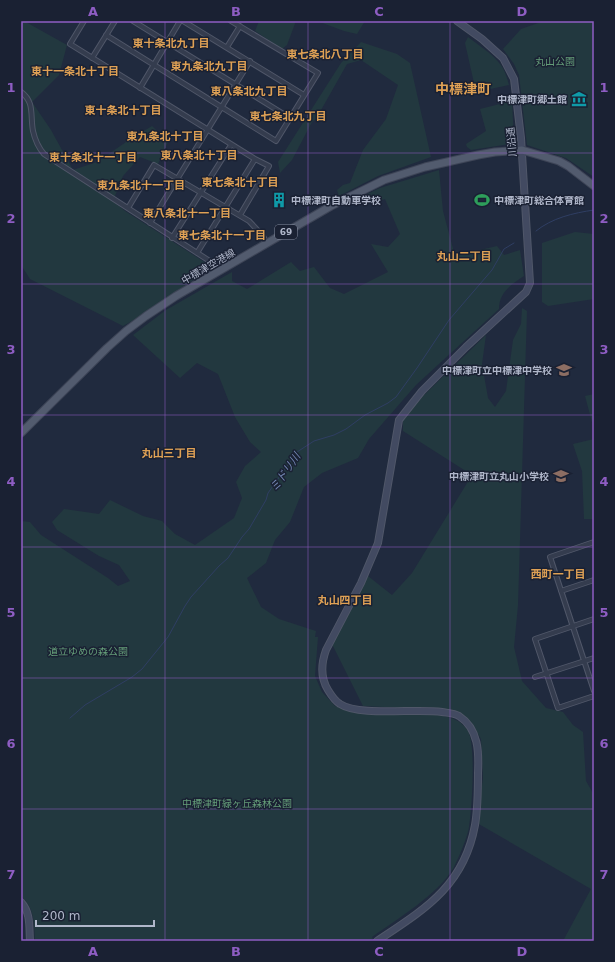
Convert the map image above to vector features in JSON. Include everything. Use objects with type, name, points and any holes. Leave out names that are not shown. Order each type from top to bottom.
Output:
[{"type":"main road","name":"中標津空港線","points":[[21,433],[126,331],[161,306],[335,203],[384,180],[425,167],[478,155],[522,150],[564,163],[594,186]]},
{"type":"street","points":[[84,21],[70,44],[254,159],[269,166],[240,215]]},
{"type":"street","points":[[92,58],[115,21]]},
{"type":"street","points":[[133,21],[290,118]]},
{"type":"street","points":[[140,88],[180,21]]},
{"type":"street","points":[[183,21],[304,95]]},
{"type":"street","points":[[106,35],[276,141],[318,73],[231,21]]},
{"type":"street","name":"川沿通","points":[[377,941],[430,905],[458,871],[472,839],[475,825],[478,804],[479,752],[477,740],[464,720],[453,713],[423,710],[391,711],[360,709],[346,707],[340,704],[334,700],[325,686],[322,672],[322,661],[326,650],[361,583],[378,543],[399,420],[422,391],[466,347],[526,292],[529,287],[530,276],[522,150],[516,89],[511,71],[503,58],[482,39],[457,21]]},
{"type":"street","points":[[227,47],[240,26]]},
{"type":"street","points":[[150,223],[250,61]]},
{"type":"street","points":[[21,92],[29,100],[36,142],[44,154],[222,269]]},
{"type":"street","points":[[172,238],[231,144]]},
{"type":"street","points":[[197,253],[254,159]]},
{"type":"street","points":[[128,208],[154,165],[240,215],[263,236],[267,244]]},
{"type":"street","points":[[594,542],[550,557],[594,691]]},
{"type":"street","points":[[561,591],[594,580]]},
{"type":"street","points":[[594,619],[535,639],[558,708],[594,696]]},
{"type":"street","points":[[535,677],[594,658]]},
{"type":"street","points":[[21,902],[29,916],[30,941]]},
{"type":"green space","points":[[21,21],[24,21],[67,45],[59,75],[32,102],[51,130],[73,170],[97,162],[152,126],[168,142],[158,164],[140,157],[123,176],[113,201],[125,211],[209,265],[208,271],[123,326],[30,279],[21,265]]},
{"type":"green space","points":[[259,21],[296,21],[287,45],[282,49],[255,31]]},
{"type":"green space","points":[[317,21],[365,21],[357,34]]},
{"type":"green space","name":"丸山公園","points":[[544,21],[594,21],[594,177],[566,158],[527,145],[519,75],[514,64],[503,49],[521,29]]},
{"type":"green space","points":[[468,37],[497,60],[505,71],[509,85],[476,92],[465,43]]},
{"type":"green space","points":[[361,42],[397,54],[410,63],[431,157],[378,176],[339,196],[337,190],[343,185],[350,183],[363,150],[386,119],[398,85],[361,60],[347,64],[316,119],[312,122],[292,160],[280,173],[278,162],[341,63]]},
{"type":"green space","points":[[512,101],[514,139],[510,144],[471,150],[467,147],[466,144],[486,131],[480,109]]},
{"type":"green space","points":[[439,170],[443,211],[455,256],[497,246],[504,255],[520,250],[524,276],[507,289],[501,298],[499,309],[416,385],[369,439],[358,458],[322,473],[304,487],[290,522],[275,540],[266,563],[247,578],[261,607],[279,619],[316,631],[315,637],[318,637],[315,676],[322,692],[335,706],[353,712],[418,713],[446,716],[464,725],[468,731],[472,749],[472,793],[467,836],[454,867],[447,877],[428,896],[372,937],[373,939],[370,941],[35,941],[33,917],[29,906],[21,896],[21,521],[30,522],[41,535],[118,586],[130,581],[119,565],[99,556],[57,530],[52,522],[64,509],[99,514],[110,500],[143,516],[162,521],[175,534],[195,545],[234,518],[242,498],[236,482],[245,466],[261,452],[250,442],[235,417],[218,374],[197,363],[180,378],[133,335],[166,310],[232,272],[232,281],[247,289],[291,262],[300,271],[314,267],[330,288],[344,294],[388,272],[371,244],[388,247],[400,234],[385,199],[371,203],[365,195],[380,188]]},
{"type":"green space","points":[[575,232],[594,234],[594,299],[548,306],[542,302],[542,243]]},
{"type":"green space","points":[[522,308],[527,311],[518,605],[514,647],[522,681],[546,708],[563,712],[573,725],[583,732],[586,781],[594,795],[594,941],[563,941],[591,889],[477,823],[483,778],[481,739],[470,721],[454,710],[427,707],[404,708],[363,706],[332,644],[368,576],[392,595],[412,573],[472,475],[403,431],[403,420],[423,396],[486,335],[482,364],[488,398],[495,407],[506,391],[513,340],[521,324]]},
{"type":"green space","points":[[594,394],[594,426],[593,426],[585,396]]},
{"type":"green space","points":[[594,439],[594,519],[584,519],[582,471],[573,444]]},
{"type":"waterway","name":"ミドリ川","points":[[536,231],[542,226],[556,219],[594,210]]},
{"type":"waterway","name":"ミドリ川","points":[[70,718],[85,705],[132,677],[142,669],[168,637],[191,597],[228,558],[249,529],[266,500],[268,493],[297,452],[314,441],[334,435],[346,429],[365,415],[396,397],[449,320],[492,270],[504,249],[514,243]]},
{"type":"place","name":"中標津町郷土館","points":[[579,99]]},
{"type":"place","name":"中標津町自動車学校","points":[[279,200]]},
{"type":"place","name":"中標津町総合体育館","points":[[482,200]]},
{"type":"place","name":"中標津町立中標津中学校","points":[[564,370]]},
{"type":"place","name":"中標津町立丸山小学校","points":[[561,476]]},
{"type":"district","name":"東十条北九丁目","points":[[171,43]]},
{"type":"district","name":"東七条北八丁目","points":[[325,54]]},
{"type":"district","name":"東九条北九丁目","points":[[209,66]]},
{"type":"district","name":"東十一条北十丁目","points":[[75,71]]},
{"type":"district","name":"中標津町","points":[[463,89]]},
{"type":"district","name":"東八条北九丁目","points":[[249,91]]},
{"type":"district","name":"東十条北十丁目","points":[[123,110]]},
{"type":"district","name":"東七条北九丁目","points":[[288,116]]},
{"type":"district","name":"東九条北十丁目","points":[[165,136]]},
{"type":"district","name":"東八条北十丁目","points":[[199,155]]},
{"type":"district","name":"東十条北十一丁目","points":[[93,157]]},
{"type":"district","name":"東七条北十丁目","points":[[240,182]]},
{"type":"district","name":"東九条北十一丁目","points":[[141,185]]},
{"type":"district","name":"東八条北十一丁目","points":[[187,213]]},
{"type":"district","name":"東七条北十一丁目","points":[[222,235]]},
{"type":"district","name":"丸山二丁目","points":[[464,256]]},
{"type":"district","name":"丸山三丁目","points":[[169,453]]},
{"type":"district","name":"西町一丁目","points":[[558,574]]},
{"type":"district","name":"丸山四丁目","points":[[345,600]]},
{"type":"park label","name":"道立ゆめの森公園","points":[[88,651]]},
{"type":"park label","name":"中標津町緑ヶ丘森林公園","points":[[237,803]]}]
